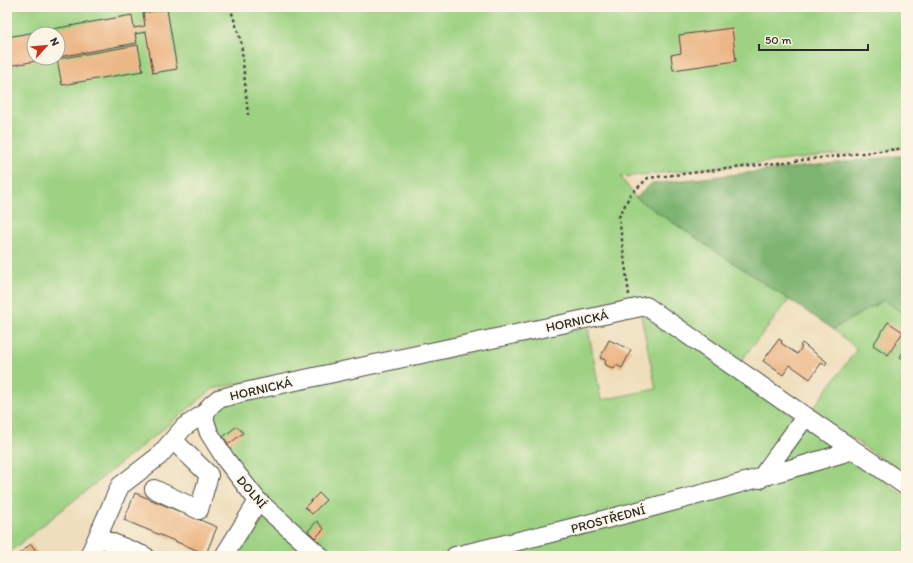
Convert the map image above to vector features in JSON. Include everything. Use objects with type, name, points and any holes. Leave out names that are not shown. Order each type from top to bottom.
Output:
[{"type":"street","name":"HORNICKÁ","points":[[89,556],[120,486],[159,456],[184,427],[205,413],[211,404],[218,399],[646,306],[906,486]]},
{"type":"street","name":"DOLNÍ","points":[[205,413],[205,421],[209,433],[226,460],[258,502],[320,556]]},
{"type":"street","points":[[760,479],[806,416]]},
{"type":"street","points":[[154,489],[199,510],[209,475],[173,440]]},
{"type":"street","name":"PROSTŘEDNÍ","points":[[454,556],[579,527],[760,479],[854,450]]},
{"type":"street","points":[[224,556],[258,502]]},
{"type":"street","points":[[98,537],[144,556]]},
{"type":"path","points":[[230,7],[240,41],[248,114]]},
{"type":"path","points":[[631,309],[619,217],[630,195],[648,178],[906,148]]},
{"type":"green space","points":[[7,7],[906,7],[906,148],[621,177],[636,198],[789,300],[740,362],[647,299],[213,389],[7,554]]},
{"type":"green space","points":[[906,155],[906,316],[884,300],[833,329],[636,198],[651,184]]},
{"type":"green space","points":[[884,300],[906,316],[906,475],[811,411],[857,349],[833,329]]},
{"type":"green space","points":[[651,314],[906,497],[906,556],[320,556],[258,501],[211,421],[215,406],[588,328],[601,400],[656,389],[641,316]]},
{"type":"green space","points":[[260,515],[305,552],[300,556],[230,556],[249,527]]},
{"type":"building","points":[[167,9],[177,69],[153,73],[146,32],[135,34],[137,43],[66,56],[66,27],[132,15],[134,28],[145,26],[143,13]]},
{"type":"building","points":[[732,28],[736,61],[673,70],[671,55],[681,53],[679,35]]},
{"type":"building","points":[[26,34],[26,63],[8,66],[7,37]]},
{"type":"building","points":[[138,45],[143,71],[62,85],[58,66],[66,66],[66,57]]},
{"type":"building","points":[[888,322],[903,332],[888,355],[873,345]]},
{"type":"building","points":[[779,339],[782,341],[781,343],[797,354],[802,347],[800,346],[802,343],[827,362],[825,365],[822,362],[810,379],[790,365],[783,375],[763,361]]},
{"type":"building","points":[[609,340],[631,350],[622,368],[616,365],[614,369],[606,365],[606,360],[600,358]]},
{"type":"building","points":[[906,347],[906,361],[900,357]]},
{"type":"building","points":[[237,426],[243,433],[229,444],[223,437]]},
{"type":"building","points":[[135,493],[217,527],[206,554],[124,520]]},
{"type":"building","points":[[319,493],[326,500],[312,514],[305,507]]},
{"type":"building","points":[[317,521],[324,529],[315,538],[308,531]]},
{"type":"building","points":[[31,544],[40,556],[16,556]]},
{"type":"building","points":[[112,550],[127,556],[109,556]]}]
